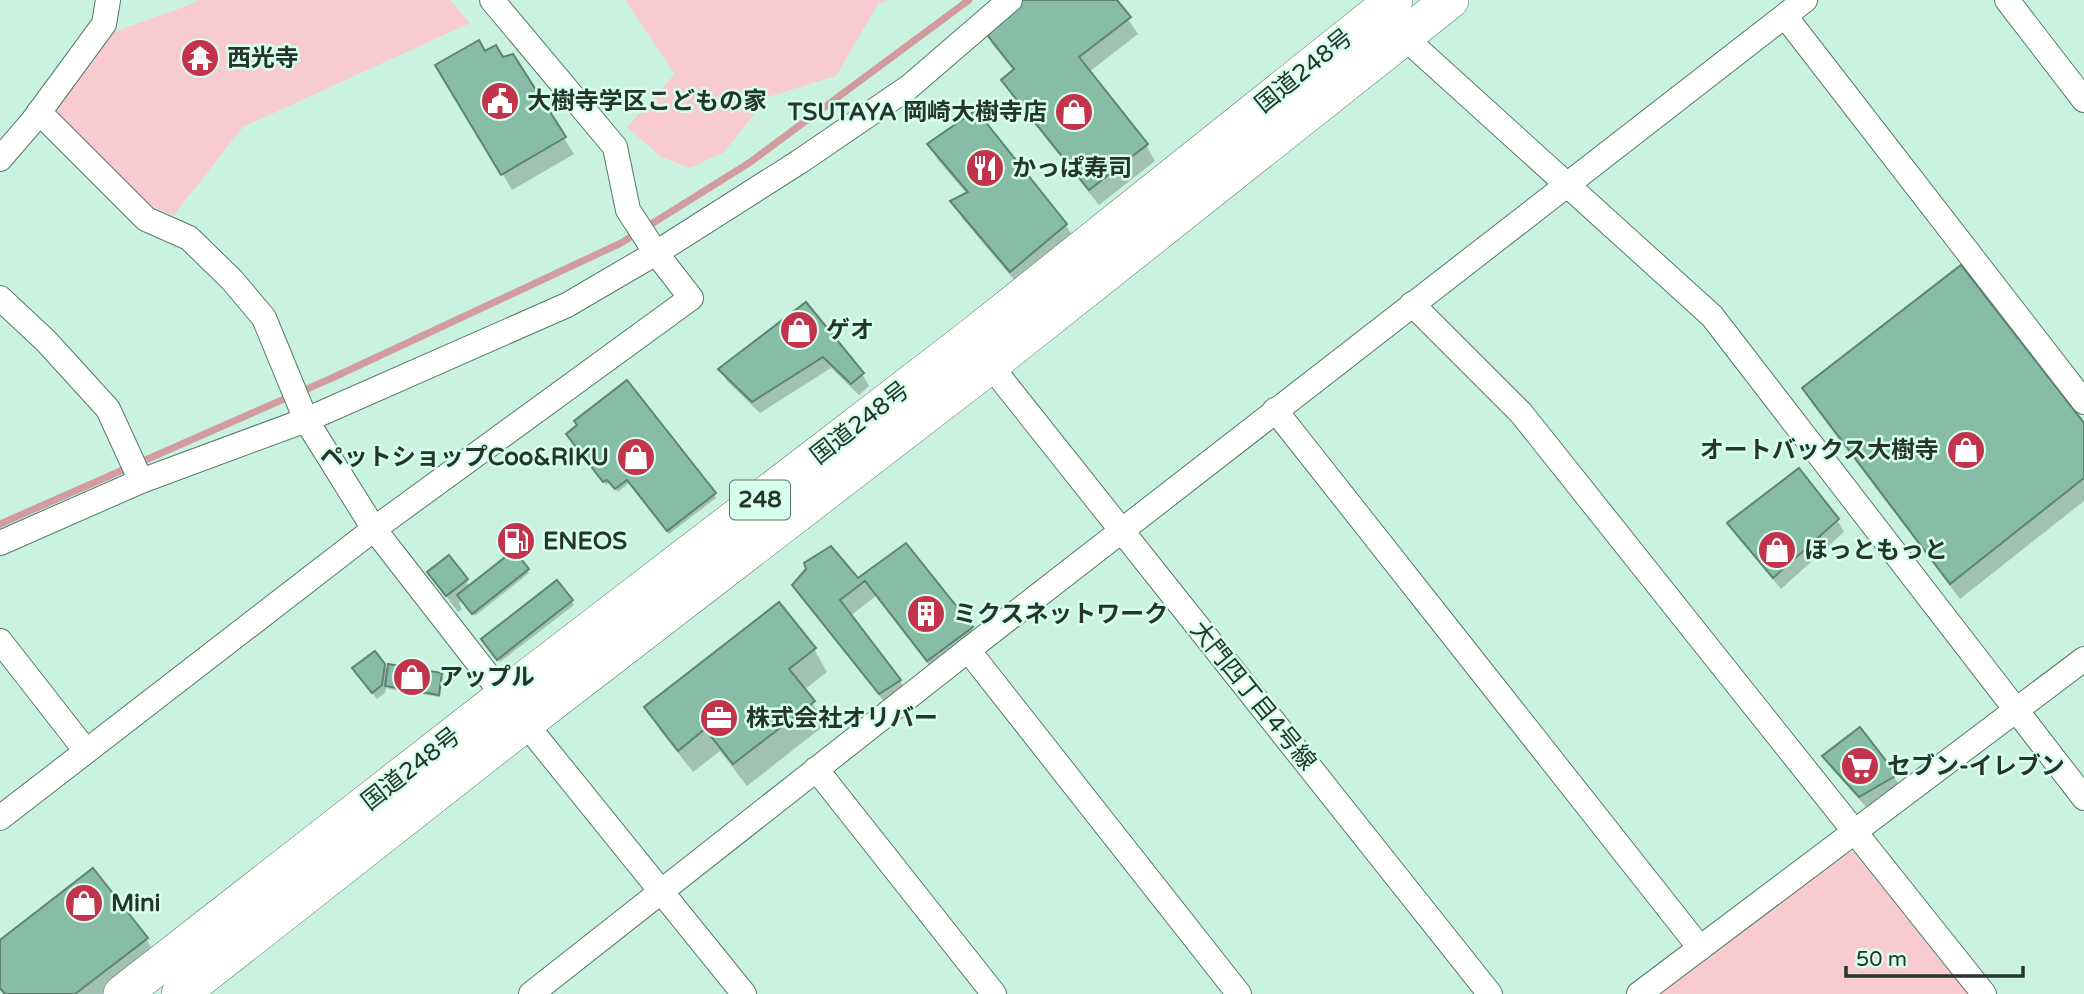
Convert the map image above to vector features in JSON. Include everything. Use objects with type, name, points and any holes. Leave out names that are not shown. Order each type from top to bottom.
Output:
[{"type":"highway","name":"国道248号","points":[[180,994],[515,709],[973,336],[1385,12],[1450,0]]},
{"type":"highway","name":"国道248号","points":[[122,994],[990,365],[1385,12]]},
{"type":"street","points":[[0,159],[39,113],[104,24],[107,0]]},
{"type":"street","points":[[0,818],[374,529],[691,298],[656,253],[628,210],[615,147],[492,0]]},
{"type":"street","points":[[0,543],[141,481],[306,420],[566,306],[656,253],[799,162],[909,86],[1010,0]]},
{"type":"street","points":[[531,994],[1275,410],[1805,0]]},
{"type":"street","points":[[2007,0],[2084,100]]},
{"type":"street","points":[[1385,12],[1712,316],[2084,798]]},
{"type":"street","points":[[1785,16],[2084,402]]},
{"type":"street","points":[[39,113],[146,219],[189,238],[232,280],[264,318],[306,420],[374,529],[744,994]]},
{"type":"street","points":[[0,298],[46,341],[108,409],[141,481]]},
{"type":"street","points":[[1412,304],[1521,413],[1984,994]]},
{"type":"street","name":"大門四丁目4号線","points":[[990,365],[1490,994]]},
{"type":"street","points":[[1275,410],[1700,948]]},
{"type":"street","points":[[0,641],[86,751]]},
{"type":"street","points":[[968,650],[1240,994]]},
{"type":"street","points":[[1639,994],[2084,659]]},
{"type":"street","points":[[816,769],[994,994]]},
{"type":"shaded area","points":[[197,0],[450,0],[470,23],[243,127],[173,216],[146,203],[51,113],[114,32]]},
{"type":"shaded area","points":[[625,0],[887,0],[878,4],[836,76],[768,97],[724,152],[690,168],[661,157],[627,127],[675,74]]},
{"type":"shaded area","points":[[1846,852],[1856,853],[1969,994],[1658,994]]},
{"type":"building","name":"TSUTAYA 岡崎大樹寺店","points":[[1015,0],[1117,0],[1131,17],[1079,57],[1148,144],[1089,190],[1001,80],[1014,69],[981,27]]},
{"type":"building","name":"大樹寺学区こどもの家","points":[[479,40],[485,51],[496,45],[503,57],[513,54],[566,137],[501,175],[435,65]]},
{"type":"building","name":"かっぱ寿司","points":[[976,110],[1067,224],[1010,272],[950,201],[968,192],[927,144]]},
{"type":"building","name":"オートバックス大樹寺","points":[[1961,265],[2084,423],[2084,478],[1950,584],[1802,388]]},
{"type":"building","name":"ゲオ","points":[[806,302],[864,373],[851,384],[823,357],[752,402],[718,369]]},
{"type":"building","name":"ペットショップCoo&RIKU","points":[[627,380],[716,493],[667,531],[627,480],[615,489],[607,480],[603,482],[566,434],[577,425],[574,421]]},
{"type":"building","name":"ほっともっと","points":[[1799,468],[1839,519],[1773,578],[1727,523]]},
{"type":"building","name":"ミクスネットワーク","points":[[906,543],[973,627],[927,661],[865,581],[840,600],[901,680],[879,694],[792,585],[806,569],[804,563],[831,546],[858,578]]},
{"type":"building","points":[[514,550],[529,569],[472,614],[457,595]]},
{"type":"building","points":[[449,555],[468,579],[446,596],[427,572]]},
{"type":"building","points":[[557,580],[573,600],[497,660],[481,639]]},
{"type":"building","points":[[779,602],[816,648],[789,669],[815,701],[733,764],[705,729],[678,751],[644,707]]},
{"type":"building","points":[[375,651],[385,664],[382,685],[372,693],[352,668]]},
{"type":"building","points":[[388,664],[442,673],[439,695],[385,686]]},
{"type":"building","name":"セブン-イレブン","points":[[1860,727],[1897,775],[1859,797],[1822,756]]},
{"type":"building","name":"Mini","points":[[93,868],[148,938],[75,994],[5,994],[0,988],[0,940]]},
{"type":"waterway","points":[[0,524],[332,378],[621,243],[749,163],[969,0]]},
{"type":"place","name":"西光寺","points":[[200,58]]},
{"type":"place","name":"大樹寺学区こどもの家","points":[[500,101]]},
{"type":"place","name":"TSUTAYA 岡崎大樹寺店","points":[[1074,112]]},
{"type":"place","name":"かっぱ寿司","points":[[985,168]]},
{"type":"place","name":"ゲオ","points":[[799,330]]},
{"type":"place","name":"オートバックス大樹寺","points":[[1966,450]]},
{"type":"place","name":"ペットショップCoo&RIKU","points":[[636,457]]},
{"type":"place","name":"ENEOS","points":[[516,541]]},
{"type":"place","name":"ほっともっと","points":[[1777,550]]},
{"type":"place","name":"ミクスネットワーク","points":[[926,614]]},
{"type":"place","name":"アップル","points":[[412,677]]},
{"type":"place","name":"株式会社オリバー","points":[[719,718]]},
{"type":"place","name":"セブン-イレブン","points":[[1860,766]]},
{"type":"place","name":"Mini","points":[[84,903]]}]
